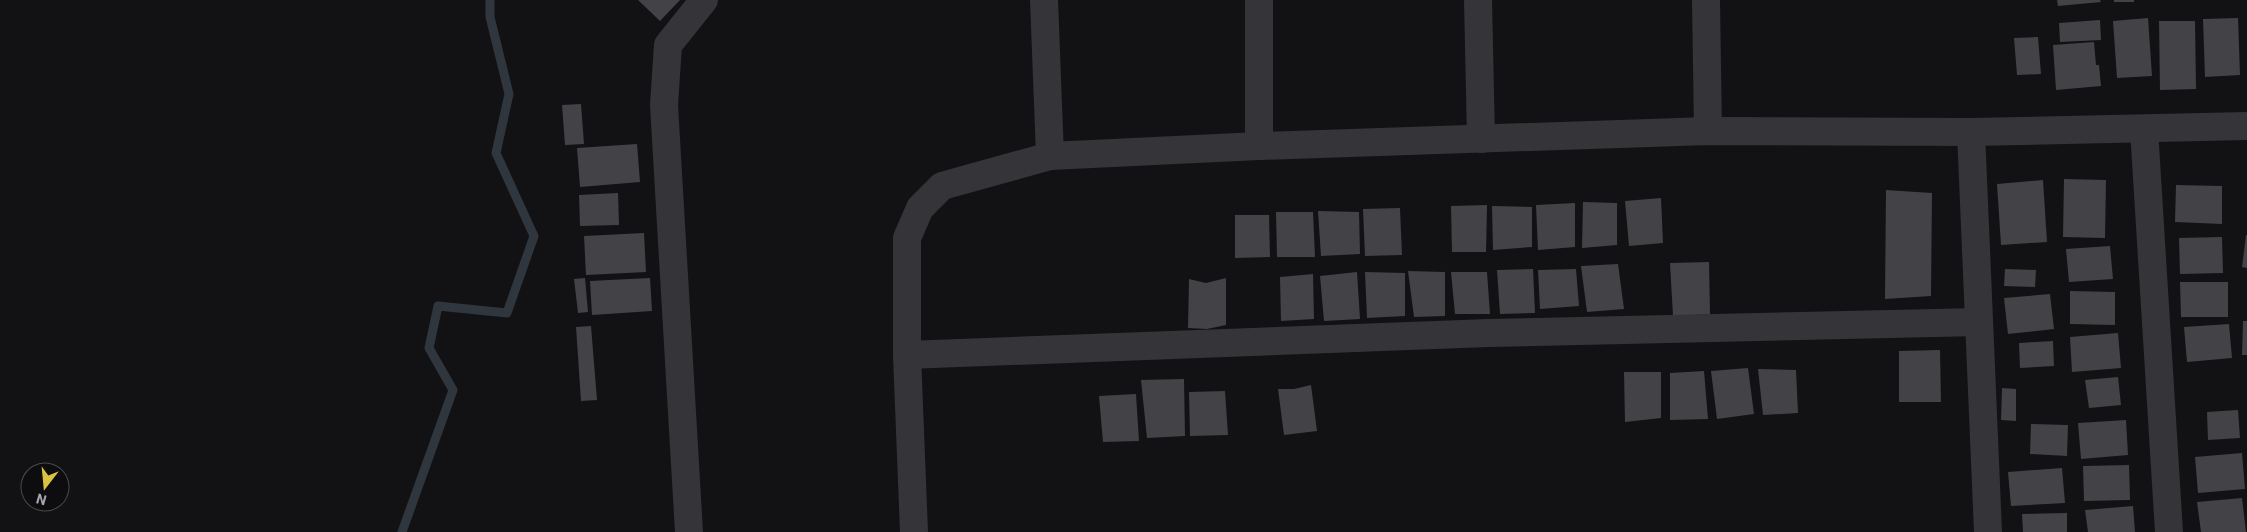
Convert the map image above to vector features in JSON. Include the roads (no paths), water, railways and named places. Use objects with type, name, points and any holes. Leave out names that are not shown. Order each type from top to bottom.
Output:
[{"type":"street","points":[[689,532],[664,105],[668,45],[704,0]]},
{"type":"street","points":[[1044,0],[1050,156]]},
{"type":"street","points":[[1259,0],[1259,146]]},
{"type":"street","points":[[1478,0],[1481,139]]},
{"type":"street","points":[[1706,0],[1708,131]]},
{"type":"street","points":[[914,532],[907,355],[907,238],[920,208],[942,186],[1050,156],[1259,146],[1708,131],[1971,132],[2247,126]]},
{"type":"street","points":[[2144,129],[2169,532]]},
{"type":"street","points":[[1971,132],[1988,532]]},
{"type":"street","points":[[907,355],[1488,333],[1979,322]]},
{"type":"waterway","points":[[402,532],[453,390],[429,348],[438,306],[507,313],[534,236],[496,153],[509,94],[490,17],[490,0]]}]
